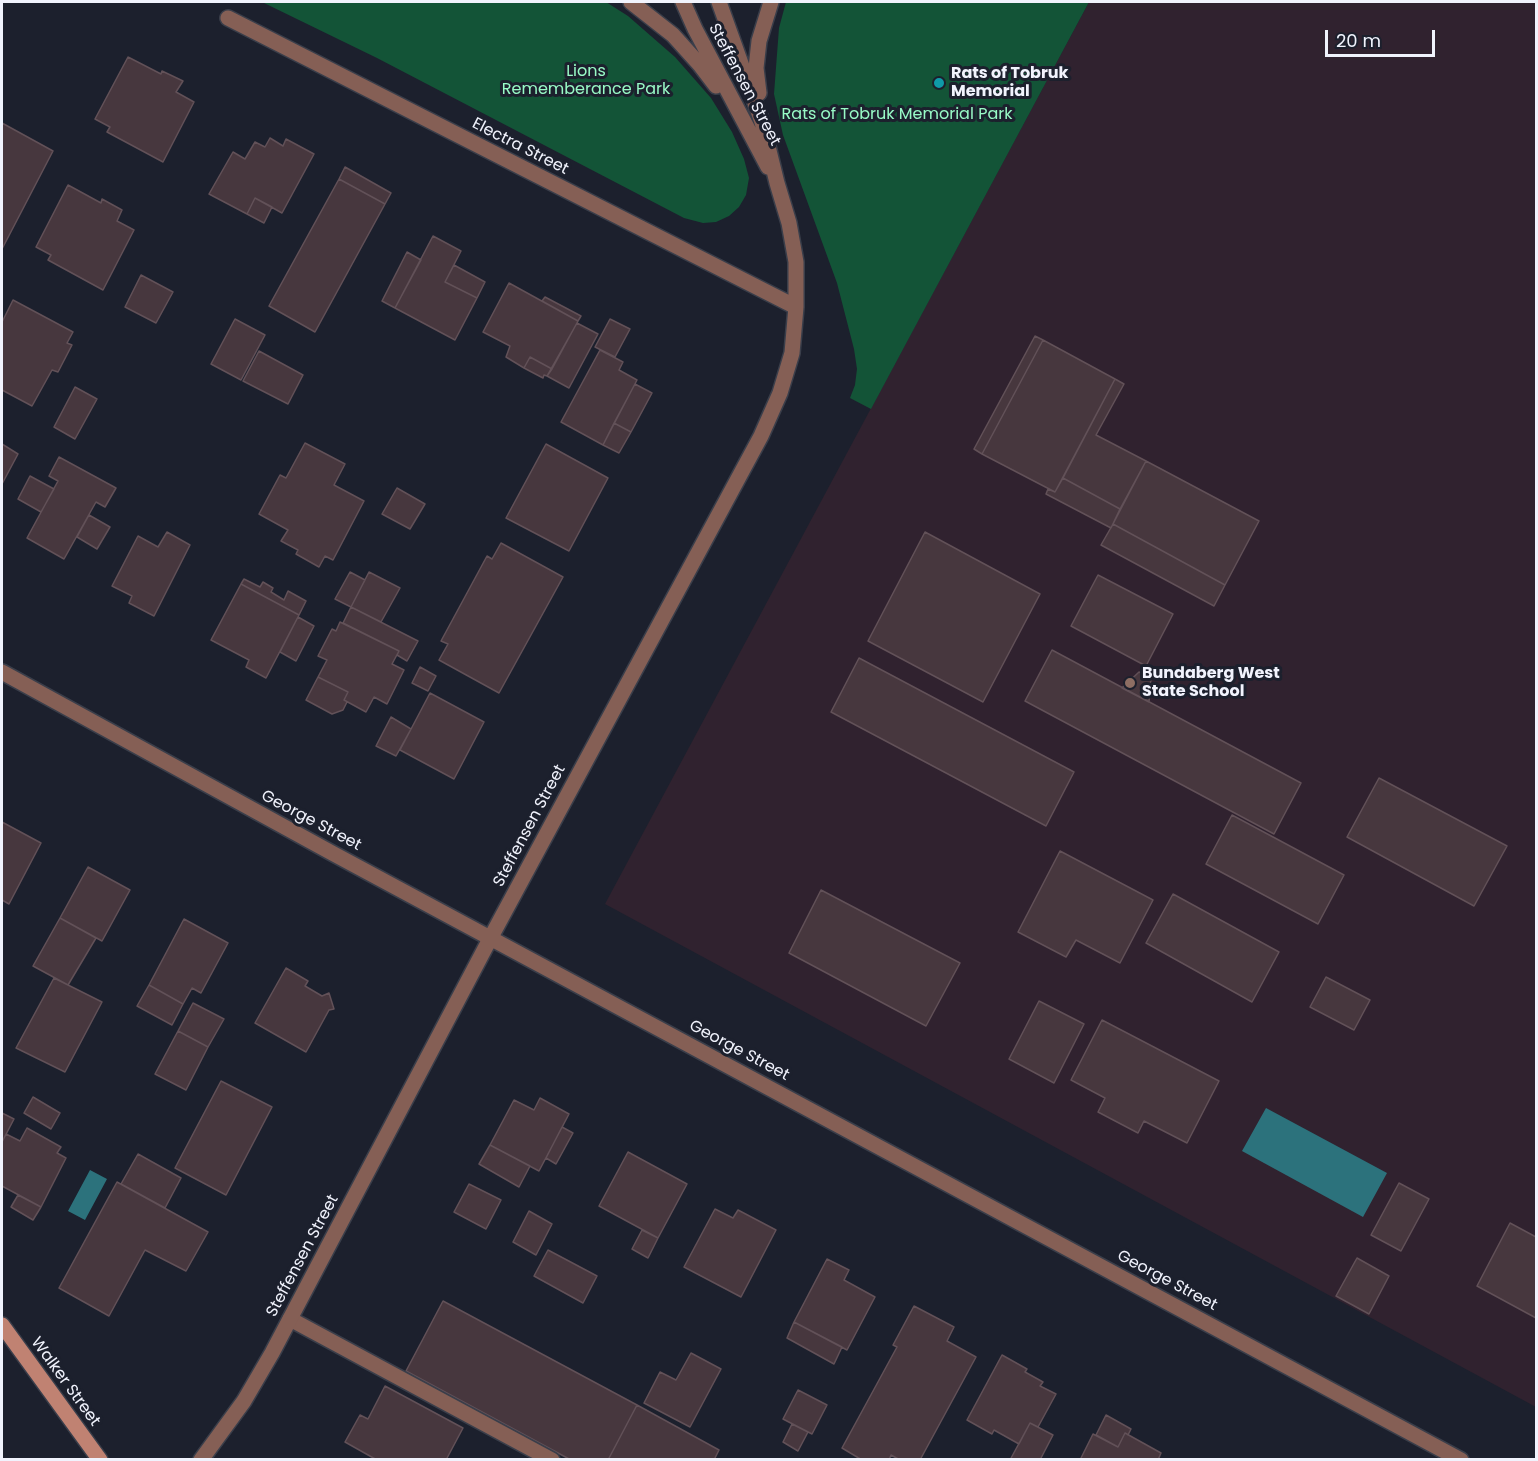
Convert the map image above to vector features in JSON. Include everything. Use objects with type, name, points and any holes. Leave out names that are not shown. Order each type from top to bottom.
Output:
[{"type":"main road","name":"Walker Street","points":[[2,1325],[100,1460]]},
{"type":"street","points":[[631,2],[673,35],[700,65],[746,127]]},
{"type":"street","name":"Steffensen Street","points":[[683,2],[777,183]]},
{"type":"street","name":"Steffensen Street","points":[[201,1460],[244,1401],[290,1319],[491,937],[761,436],[780,393],[792,352],[796,307],[796,262],[789,223],[762,122],[719,2]]},
{"type":"street","points":[[762,122],[756,68],[759,42],[771,2]]},
{"type":"street","name":"Electra Street","points":[[228,18],[796,307]]},
{"type":"street","name":"George Street","points":[[2,672],[332,853],[1461,1460]]},
{"type":"street","points":[[290,1319],[552,1460]]},
{"type":"shaded area","name":"Bundaberg West State School","points":[[1089,2],[1536,2],[1536,1407],[605,904]]},
{"type":"green space","name":"Lions Rememberance Park","points":[[262,2],[606,2],[628,16],[675,57],[711,98],[732,132],[744,159],[749,178],[746,195],[739,207],[729,216],[716,222],[703,223],[684,218],[377,58]]},
{"type":"green space","name":"Rats of Tobruk Memorial Park","points":[[786,2],[1089,2],[871,409],[850,398],[855,385],[857,369],[854,349],[837,283],[783,135],[774,94],[779,28]]},
{"type":"water","points":[[1266,1108],[1387,1173],[1363,1217],[1242,1151]]},
{"type":"water","points":[[90,1170],[107,1179],[85,1220],[68,1211]]},
{"type":"building","points":[[128,57],[161,74],[162,71],[183,81],[176,92],[194,102],[163,162],[107,132],[110,127],[95,119]]},
{"type":"building","points":[[2,123],[53,151],[2,249]]},
{"type":"building","points":[[270,138],[283,146],[286,139],[314,154],[282,213],[255,198],[247,214],[209,194],[233,152],[245,159],[255,142],[265,147]]},
{"type":"building","points":[[345,167],[391,193],[385,204],[339,179]]},
{"type":"building","points":[[339,179],[385,204],[315,332],[269,306]]},
{"type":"building","points":[[68,185],[101,203],[102,199],[122,210],[117,221],[134,230],[103,290],[48,260],[51,255],[36,247]]},
{"type":"building","points":[[255,198],[272,207],[264,223],[247,214]]},
{"type":"building","points":[[433,236],[461,251],[445,282],[477,298],[455,340],[395,308]]},
{"type":"building","points":[[407,252],[421,260],[395,308],[382,301]]},
{"type":"building","points":[[454,265],[485,282],[477,298],[445,282]]},
{"type":"building","points":[[141,275],[173,292],[156,323],[125,307]]},
{"type":"building","points":[[509,283],[578,321],[552,369],[530,357],[524,368],[506,357],[510,346],[483,332]]},
{"type":"building","points":[[545,297],[581,316],[578,321],[542,301]]},
{"type":"building","points":[[13,300],[73,332],[67,343],[72,345],[58,372],[52,370],[32,406],[2,390],[2,322]]},
{"type":"building","points":[[235,319],[265,335],[241,380],[211,364]]},
{"type":"building","points":[[610,319],[630,329],[615,357],[595,347]]},
{"type":"building","points":[[577,323],[598,334],[569,388],[547,376]]},
{"type":"building","points":[[1035,336],[1043,340],[982,454],[974,449]]},
{"type":"building","points":[[1043,340],[1115,379],[1055,492],[982,454]]},
{"type":"building","points":[[600,350],[623,362],[619,370],[637,380],[603,445],[561,422]]},
{"type":"building","points":[[259,351],[303,375],[288,404],[243,381]]},
{"type":"building","points":[[530,357],[552,369],[547,376],[544,375],[543,378],[524,368]]},
{"type":"building","points":[[1115,379],[1124,384],[1096,435],[1146,461],[1120,509],[1063,478]]},
{"type":"building","points":[[635,384],[652,393],[631,432],[614,423]]},
{"type":"building","points":[[75,387],[97,399],[75,439],[54,427]]},
{"type":"building","points":[[614,423],[631,432],[619,453],[603,445]]},
{"type":"building","points":[[305,443],[345,464],[334,485],[364,501],[333,560],[325,556],[319,567],[296,554],[298,550],[281,541],[288,530],[259,514],[280,475],[286,478]]},
{"type":"building","points":[[2,444],[18,454],[2,484]]},
{"type":"building","points":[[546,444],[608,478],[569,551],[506,518]]},
{"type":"building","points":[[59,457],[116,488],[105,507],[96,502],[64,559],[27,538],[58,481],[49,476]]},
{"type":"building","points":[[1146,461],[1259,521],[1225,585],[1113,524]]},
{"type":"building","points":[[30,476],[54,489],[41,512],[18,499]]},
{"type":"building","points":[[1063,478],[1120,509],[1111,528],[1046,494],[1048,489],[1055,492]]},
{"type":"building","points":[[397,488],[425,504],[410,529],[382,514]]},
{"type":"building","points":[[89,515],[110,527],[97,549],[77,537]]},
{"type":"building","points":[[1113,524],[1225,585],[1214,606],[1101,545]]},
{"type":"building","points":[[167,532],[190,545],[154,616],[129,603],[132,596],[112,586],[138,536],[158,547]]},
{"type":"building","points":[[925,532],[1040,594],[983,702],[868,641]]},
{"type":"building","points":[[501,543],[563,577],[499,693],[439,660],[448,644],[441,641],[487,556],[492,559]]},
{"type":"building","points":[[350,572],[365,580],[351,607],[335,599]]},
{"type":"building","points":[[369,572],[400,588],[381,622],[351,607]]},
{"type":"building","points":[[1098,575],[1173,614],[1146,666],[1071,626]]},
{"type":"building","points":[[244,579],[260,587],[263,582],[273,588],[271,592],[284,600],[288,591],[306,601],[299,615],[241,584]]},
{"type":"building","points":[[241,584],[299,615],[266,678],[246,667],[249,660],[211,640]]},
{"type":"building","points":[[351,607],[418,641],[407,661],[397,655],[399,651],[343,623]]},
{"type":"building","points":[[298,617],[314,626],[296,661],[280,652]]},
{"type":"building","points":[[340,622],[399,651],[392,664],[404,670],[387,704],[374,697],[366,712],[344,700],[348,692],[318,677],[327,660],[318,656],[332,629],[336,631]]},
{"type":"building","points":[[1052,650],[1301,783],[1274,834],[1025,701]]},
{"type":"building","points":[[859,658],[1074,772],[1046,826],[831,712]]},
{"type":"building","points":[[420,667],[436,676],[428,691],[412,683]]},
{"type":"building","points":[[1139,672],[1151,678],[1149,702],[1122,688]]},
{"type":"building","points":[[318,677],[348,692],[343,710],[332,714],[306,700]]},
{"type":"building","points":[[430,693],[484,722],[454,779],[400,750]]},
{"type":"building","points":[[391,717],[411,729],[396,756],[376,746]]},
{"type":"building","points":[[1379,778],[1507,846],[1474,906],[1347,837]]},
{"type":"building","points":[[1232,815],[1344,875],[1318,924],[1206,864]]},
{"type":"building","points":[[2,822],[41,843],[9,904],[2,900]]},
{"type":"building","points":[[1060,851],[1153,900],[1120,963],[1076,940],[1066,957],[1018,932]]},
{"type":"building","points":[[88,867],[130,890],[102,941],[60,918]]},
{"type":"building","points":[[821,890],[960,963],[926,1026],[789,953]]},
{"type":"building","points":[[1173,894],[1279,952],[1252,1002],[1146,943]]},
{"type":"building","points":[[60,918],[96,938],[68,985],[33,966]]},
{"type":"building","points":[[184,919],[228,943],[201,993],[192,988],[183,1004],[149,985]]},
{"type":"building","points":[[286,968],[308,981],[305,986],[322,996],[329,993],[334,1009],[329,1010],[306,1052],[255,1023]]},
{"type":"building","points":[[1326,977],[1370,1000],[1354,1030],[1310,1007]]},
{"type":"building","points":[[54,978],[102,1002],[65,1072],[16,1048]]},
{"type":"building","points":[[149,985],[183,1004],[172,1025],[137,1006]]},
{"type":"building","points":[[1039,1001],[1084,1024],[1054,1083],[1009,1059]]},
{"type":"building","points":[[193,1003],[224,1019],[208,1047],[178,1031]]},
{"type":"building","points":[[1102,1020],[1219,1081],[1187,1143],[1144,1121],[1138,1133],[1098,1112],[1105,1098],[1071,1080]]},
{"type":"building","points":[[178,1031],[208,1047],[186,1090],[155,1074]]},
{"type":"building","points":[[221,1081],[272,1107],[226,1195],[175,1168]]},
{"type":"building","points":[[33,1097],[60,1113],[51,1129],[24,1113]]},
{"type":"building","points":[[540,1098],[569,1114],[539,1171],[490,1145],[514,1100],[534,1110]]},
{"type":"building","points":[[2,1113],[14,1119],[2,1142]]},
{"type":"building","points":[[562,1127],[573,1133],[556,1164],[546,1158]]},
{"type":"building","points":[[27,1128],[61,1147],[57,1153],[66,1158],[41,1207],[2,1186],[2,1142],[6,1134],[20,1141]]},
{"type":"building","points":[[490,1145],[530,1166],[519,1187],[479,1164]]},
{"type":"building","points":[[628,1152],[687,1184],[658,1238],[599,1206]]},
{"type":"building","points":[[138,1154],[181,1178],[165,1208],[121,1184]]},
{"type":"building","points":[[117,1182],[208,1232],[186,1271],[145,1250],[109,1316],[59,1288]]},
{"type":"building","points":[[1399,1183],[1429,1199],[1401,1251],[1371,1235]]},
{"type":"building","points":[[469,1184],[501,1200],[486,1229],[454,1212]]},
{"type":"building","points":[[18,1195],[41,1207],[33,1220],[11,1207]]},
{"type":"building","points":[[715,1209],[733,1218],[738,1210],[776,1230],[741,1297],[684,1267]]},
{"type":"building","points":[[529,1211],[552,1224],[536,1255],[513,1242]]},
{"type":"building","points":[[1510,1223],[1536,1237],[1536,1318],[1477,1286]]},
{"type":"building","points":[[642,1230],[658,1238],[648,1258],[632,1249]]},
{"type":"building","points":[[548,1250],[597,1276],[583,1303],[534,1276]]},
{"type":"building","points":[[1357,1258],[1389,1276],[1369,1314],[1336,1296]]},
{"type":"building","points":[[827,1259],[849,1270],[844,1280],[875,1297],[847,1350],[794,1322]]},
{"type":"building","points":[[443,1301],[637,1405],[608,1460],[571,1460],[406,1371]]},
{"type":"building","points":[[914,1306],[954,1327],[947,1341],[976,1357],[920,1460],[900,1460],[891,1455],[889,1460],[862,1460],[842,1448],[897,1347],[893,1345]]},
{"type":"building","points":[[794,1322],[842,1347],[834,1364],[787,1338]]},
{"type":"building","points":[[691,1353],[721,1369],[690,1427],[644,1403],[660,1372],[676,1380]]},
{"type":"building","points":[[1002,1355],[1027,1369],[1025,1372],[1043,1382],[1040,1386],[1056,1394],[1038,1427],[1030,1423],[1019,1444],[994,1430],[992,1434],[967,1420]]},
{"type":"building","points":[[385,1386],[463,1428],[446,1460],[377,1460],[345,1442],[360,1415],[368,1419]]},
{"type":"building","points":[[798,1390],[827,1405],[812,1434],[783,1419]]},
{"type":"building","points":[[637,1405],[719,1450],[714,1460],[608,1460]]},
{"type":"building","points":[[1106,1415],[1131,1429],[1128,1435],[1125,1433],[1118,1447],[1096,1435]]},
{"type":"building","points":[[1030,1423],[1053,1435],[1040,1460],[1010,1460]]},
{"type":"building","points":[[792,1424],[808,1432],[798,1451],[783,1442]]},
{"type":"building","points":[[1125,1433],[1161,1453],[1158,1460],[1080,1460],[1093,1434],[1118,1447]]},
{"type":"place","name":"Rats of Tobruk Memorial","points":[[939,83]]},
{"type":"place","name":"Bundaberg West State School","points":[[1130,683]]}]
